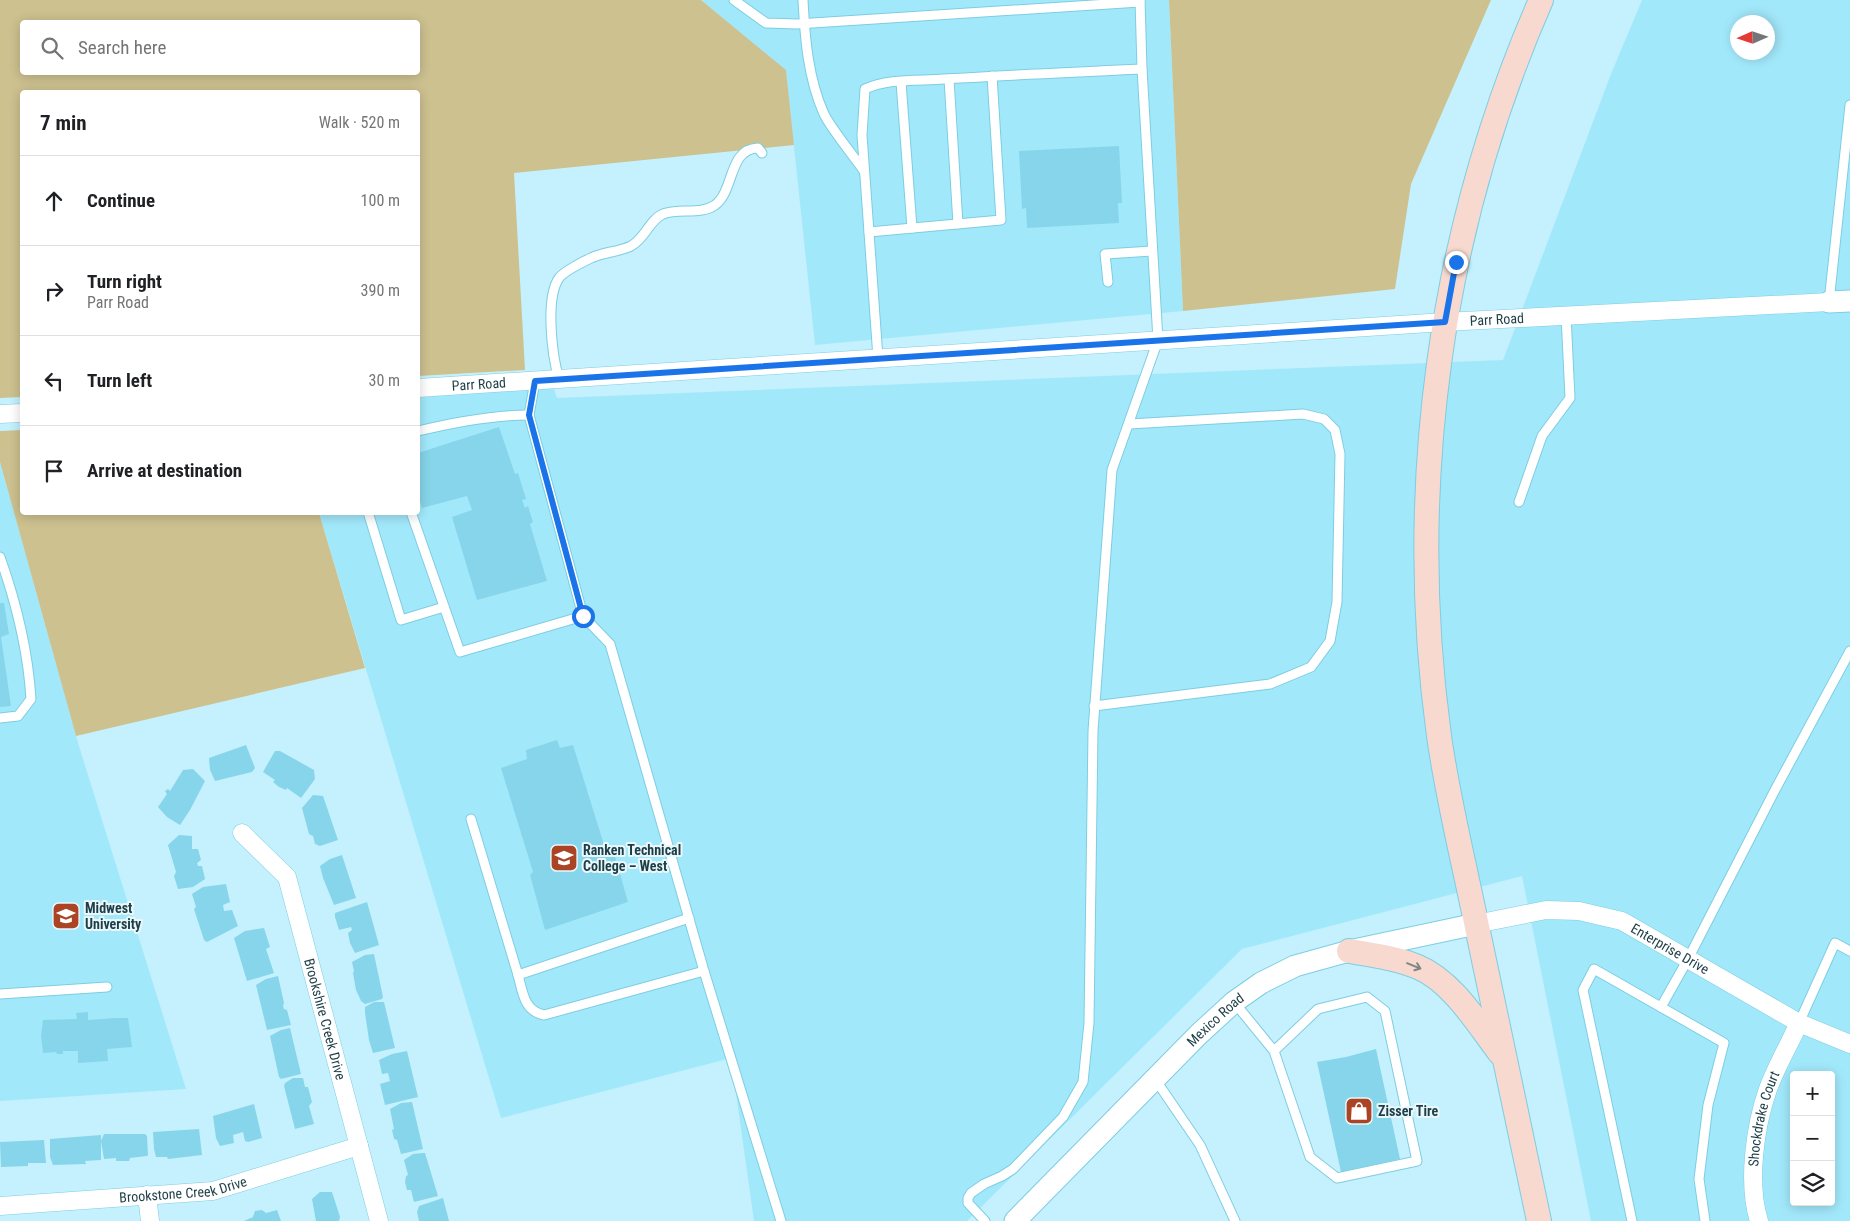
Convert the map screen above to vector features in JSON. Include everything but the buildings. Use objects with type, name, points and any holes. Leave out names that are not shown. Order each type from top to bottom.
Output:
[{"type":"main road","points":[[1539,1221],[1452,810],[1439,736],[1428,621],[1426,565],[1429,454],[1445,322],[1465,224],[1485,150],[1516,62],[1541,0]]},
{"type":"main road","points":[[1350,951],[1397,959],[1420,968],[1446,985],[1504,1058]]},
{"type":"street","name":"Parr Road","points":[[420,388],[1445,322],[1840,302]]},
{"type":"street","points":[[0,414],[20,413]]},
{"type":"street","name":"Brookshire Creek Drive","points":[[242,833],[287,877],[379,1221]]},
{"type":"street","name":"Enterprise Drive","points":[[1476,924],[1546,910],[1579,911],[1622,921],[1799,1023],[1850,1044]]},
{"type":"street","name":"Mexico Road","points":[[1015,1221],[1234,1002],[1261,983],[1295,966],[1350,951],[1476,924]]},
{"type":"street","name":"Shockdrake Court","points":[[1759,1221],[1755,1210],[1753,1171],[1758,1130],[1768,1089],[1799,1023]]},
{"type":"street","name":"Brookstone Creek Drive","points":[[0,1206],[213,1191],[360,1146]]},
{"type":"street","points":[[148,1195],[150,1221]]},
{"type":"lane","points":[[734,0],[766,23],[804,24],[1140,1],[1142,69],[1158,340],[1112,470],[1094,706],[1089,1023],[1084,1082],[1064,1117],[1025,1157],[1002,1176],[984,1184],[971,1193],[968,1203],[985,1221]]},
{"type":"lane","points":[[803,0],[811,80],[825,115],[864,171]]},
{"type":"lane","points":[[878,358],[862,135],[865,89],[876,84],[901,82],[1142,69]]},
{"type":"lane","points":[[869,232],[1001,220],[992,76]]},
{"type":"lane","points":[[948,79],[958,224]]},
{"type":"lane","points":[[901,82],[912,228]]},
{"type":"lane","points":[[1840,302],[1850,105]]},
{"type":"lane","points":[[559,379],[555,366],[551,306],[553,291],[560,276],[591,258],[625,249],[638,242],[653,222],[664,214],[709,208],[716,205],[728,186],[737,160],[743,152],[751,148],[758,148],[762,153]]},
{"type":"lane","points":[[1108,282],[1105,254],[1152,252]]},
{"type":"lane","points":[[1519,502],[1542,436],[1570,398],[1566,315]]},
{"type":"lane","points":[[535,381],[529,415],[583,616],[610,644],[704,971],[781,1221]]},
{"type":"lane","points":[[1094,706],[1270,684],[1311,667],[1330,641],[1337,602],[1340,454],[1335,430],[1324,419],[1303,414],[1128,424]]},
{"type":"lane","points":[[420,430],[452,422],[502,415],[529,415]]},
{"type":"lane","points":[[369,515],[401,620],[444,607]]},
{"type":"lane","points":[[412,515],[460,652],[583,616]]},
{"type":"lane","points":[[0,557],[14,604],[30,672],[31,699],[18,716],[0,718]]},
{"type":"lane","points":[[1661,1007],[1850,651]]},
{"type":"lane","points":[[472,819],[528,1007],[536,1014],[544,1016],[704,971]]},
{"type":"lane","points":[[518,975],[689,918]]},
{"type":"lane","points":[[1799,1023],[1835,943],[1850,951]]},
{"type":"lane","points":[[1632,1221],[1583,990],[1594,969],[1724,1043],[1708,1105],[1699,1179],[1705,1221]]},
{"type":"lane","points":[[0,994],[107,987]]},
{"type":"lane","points":[[1234,1002],[1274,1051],[1310,1157],[1337,1178],[1417,1161],[1385,1011],[1367,997],[1318,1009],[1274,1051]]},
{"type":"lane","points":[[1155,1079],[1200,1145],[1235,1221]]},
{"type":"shaded area","points":[[0,0],[701,0],[786,70],[794,145],[514,173],[525,370],[420,376],[420,90],[20,90],[20,397],[0,398]]},
{"type":"shaded area","points":[[701,0],[1169,0],[1183,311],[815,345],[786,71]]},
{"type":"shaded area","points":[[1169,0],[1491,0],[1411,184],[1395,289],[1183,311]]},
{"type":"shaded area","points":[[1642,0],[1850,0],[1850,1221],[1591,1221],[1522,876],[1242,949],[967,1221],[754,1221],[731,1058],[501,1118],[320,515],[420,515],[420,389],[551,380],[557,398],[1503,360],[1611,74]]},
{"type":"shaded area","points":[[20,430],[20,515],[320,515],[365,668],[76,736],[0,462],[0,431]]},
{"type":"shaded area","name":"Midwest University","points":[[0,462],[78,743],[186,1089],[0,1101]]},
{"type":"place","name":"Ranken Technical College – West","points":[[564,858]]},
{"type":"place","name":"Midwest University","points":[[66,916]]},
{"type":"place","name":"Zisser Tire","points":[[1359,1111]]},
{"type":"route","points":[[583,616],[529,415],[535,381],[1445,322],[1456,262]]}]
